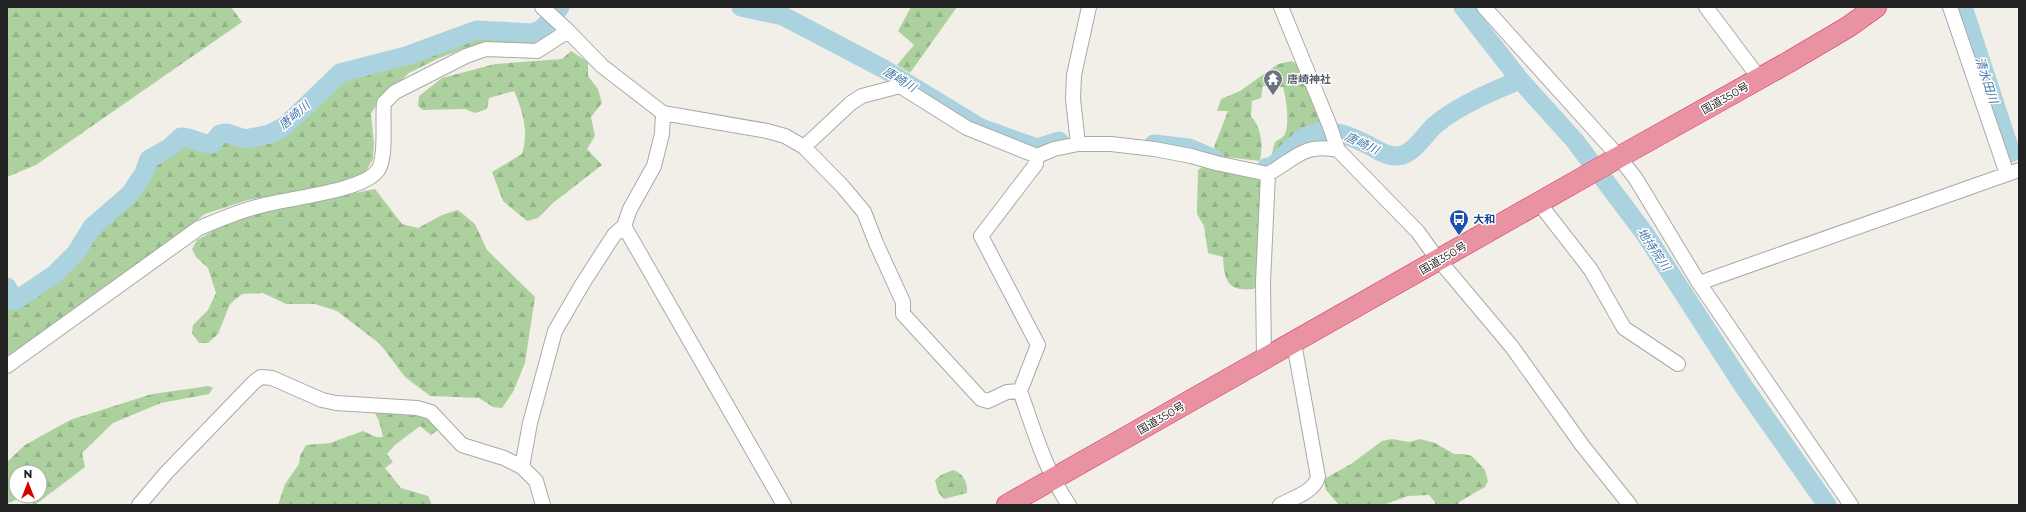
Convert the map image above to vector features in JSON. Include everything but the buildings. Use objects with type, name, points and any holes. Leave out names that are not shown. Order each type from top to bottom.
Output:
[{"type":"highway","name":"国道350号","points":[[1007,505],[1616,159],[1760,79],[1848,28],[1876,7]]},
{"type":"street","points":[[542,7],[602,66],[663,113],[767,131],[785,136],[804,147],[843,186],[864,212],[876,243],[903,302],[903,314],[924,339],[981,399],[988,401],[1007,392],[1020,390]]},
{"type":"street","points":[[1078,144],[1073,100],[1074,74],[1089,7]]},
{"type":"street","points":[[1282,7],[1336,144],[1394,206],[1512,347],[1582,445],[1630,505]]},
{"type":"street","points":[[1484,7],[1616,159],[1636,179],[1699,283],[1851,505]]},
{"type":"street","points":[[1706,7],[1760,79]]},
{"type":"street","points":[[1699,283],[2013,172],[1950,7]]},
{"type":"street","points":[[7,366],[200,228],[234,214],[260,206],[352,186],[368,178],[378,170],[383,154],[384,103],[395,92],[466,56],[486,49],[537,51],[568,31]]},
{"type":"street","points":[[804,147],[851,103],[862,96],[900,86],[967,128],[1037,156],[1054,149],[1078,144],[1111,144],[1154,149],[1268,174],[1304,151],[1336,144]]},
{"type":"street","points":[[522,467],[530,423],[555,331],[583,283],[614,235],[624,226],[630,209],[654,166],[662,134],[663,113]]},
{"type":"street","points":[[1037,156],[1036,164],[981,236],[1038,344],[1020,390],[1041,454],[1053,479],[1069,505]]},
{"type":"street","points":[[1264,360],[1263,282],[1268,174]]},
{"type":"street","points":[[1539,203],[1591,270],[1624,328],[1678,364]]},
{"type":"street","points":[[624,226],[784,505]]},
{"type":"street","points":[[1280,505],[1316,484],[1318,477],[1294,343]]},
{"type":"street","points":[[139,505],[167,472],[261,376],[272,378],[322,400],[336,403],[417,408],[431,412],[462,445],[493,453],[522,467],[536,481],[543,505]]},
{"type":"green space","points":[[7,7],[231,7],[242,22],[36,165],[7,177]]},
{"type":"green space","points":[[911,7],[957,7],[910,73],[897,65],[914,45],[898,31]]},
{"type":"green space","points":[[490,33],[533,35],[537,40],[535,44],[494,43],[471,46],[437,59],[409,73],[381,98],[371,114],[374,143],[373,159],[366,171],[356,178],[320,187],[248,200],[205,214],[140,264],[7,359],[7,300],[16,303],[54,279],[77,257],[92,234],[132,196],[146,175],[150,165],[158,156],[182,141],[190,140],[207,148],[226,136],[241,141],[267,137],[287,128],[330,83],[343,74],[404,59],[474,34]]},
{"type":"green space","points":[[571,51],[588,62],[588,76],[598,89],[602,103],[591,117],[595,136],[587,149],[602,165],[553,203],[538,218],[527,221],[503,201],[492,172],[522,154],[525,138],[524,122],[514,91],[489,98],[487,109],[475,113],[465,109],[423,110],[418,106],[419,96],[442,78],[495,64],[562,59]]},
{"type":"green space","points":[[1292,61],[1301,67],[1331,140],[1301,148],[1287,148],[1274,160],[1272,153],[1275,142],[1283,137],[1287,127],[1285,98],[1283,87],[1263,86],[1261,98],[1252,101],[1251,116],[1255,121],[1261,137],[1260,161],[1219,156],[1214,147],[1228,111],[1217,111],[1221,99],[1240,91],[1278,64]]},
{"type":"green space","points":[[1204,166],[1258,176],[1262,182],[1257,282],[1254,289],[1238,289],[1233,287],[1226,278],[1223,257],[1208,253],[1204,226],[1197,214],[1198,170]]},
{"type":"green space","points":[[375,189],[402,224],[418,228],[442,215],[458,210],[475,224],[487,250],[535,297],[525,363],[513,392],[502,408],[493,407],[479,398],[430,396],[405,377],[380,344],[337,311],[315,304],[286,304],[263,293],[242,294],[230,304],[218,334],[208,343],[199,343],[192,333],[193,325],[208,310],[216,293],[208,268],[196,257],[192,249],[197,240],[232,220],[276,208]]},
{"type":"green space","points":[[209,386],[213,388],[209,394],[161,403],[113,423],[82,453],[85,467],[48,495],[48,464],[8,464],[7,504],[7,462],[25,445],[70,420],[152,394]]},
{"type":"green space","points":[[373,409],[419,412],[441,428],[431,435],[420,426],[395,445],[387,454],[393,462],[385,468],[401,488],[428,496],[432,505],[278,505],[285,484],[299,464],[300,456],[306,445],[330,443],[363,431],[376,437],[383,437],[379,421]]},
{"type":"green space","points":[[1392,439],[1409,442],[1420,439],[1435,443],[1454,454],[1472,456],[1485,470],[1488,481],[1485,487],[1459,502],[1458,505],[1435,505],[1435,502],[1429,495],[1408,496],[1383,505],[1339,505],[1326,490],[1324,479],[1351,464],[1382,441]]},
{"type":"green space","points":[[953,470],[960,473],[964,479],[967,486],[967,493],[944,499],[938,492],[935,480],[941,475]]},
{"type":"waterway","name":"唐崎川","points":[[555,14],[560,7]]},
{"type":"waterway","name":"唐崎川","points":[[741,7],[783,16],[884,69],[981,128],[1037,148],[1059,141]]},
{"type":"waterway","name":"地持院川","points":[[1463,7],[1520,80],[1575,141],[1645,234],[1744,387],[1827,505]]},
{"type":"waterway","name":"清水田川","points":[[1963,7],[2011,153]]},
{"type":"waterway","name":"唐崎川","points":[[7,287],[15,301],[55,274],[76,253],[92,227],[130,194],[144,173],[149,159],[169,148],[181,137],[212,144],[220,134],[227,133],[245,139],[270,134],[285,126],[340,73],[406,56],[477,30],[532,33],[540,30],[551,20]]},
{"type":"waterway","name":"唐崎川","points":[[1267,167],[1273,166],[1304,138],[1320,132],[1346,135],[1391,156],[1404,155],[1414,148],[1435,125],[1454,111],[1487,94],[1520,80]]},
{"type":"waterway","name":"唐崎川","points":[[1154,144],[1189,148],[1215,159]]},
{"type":"place","name":"唐崎神社","points":[[1273,96]]},
{"type":"place","name":"大和","points":[[1459,236]]}]
